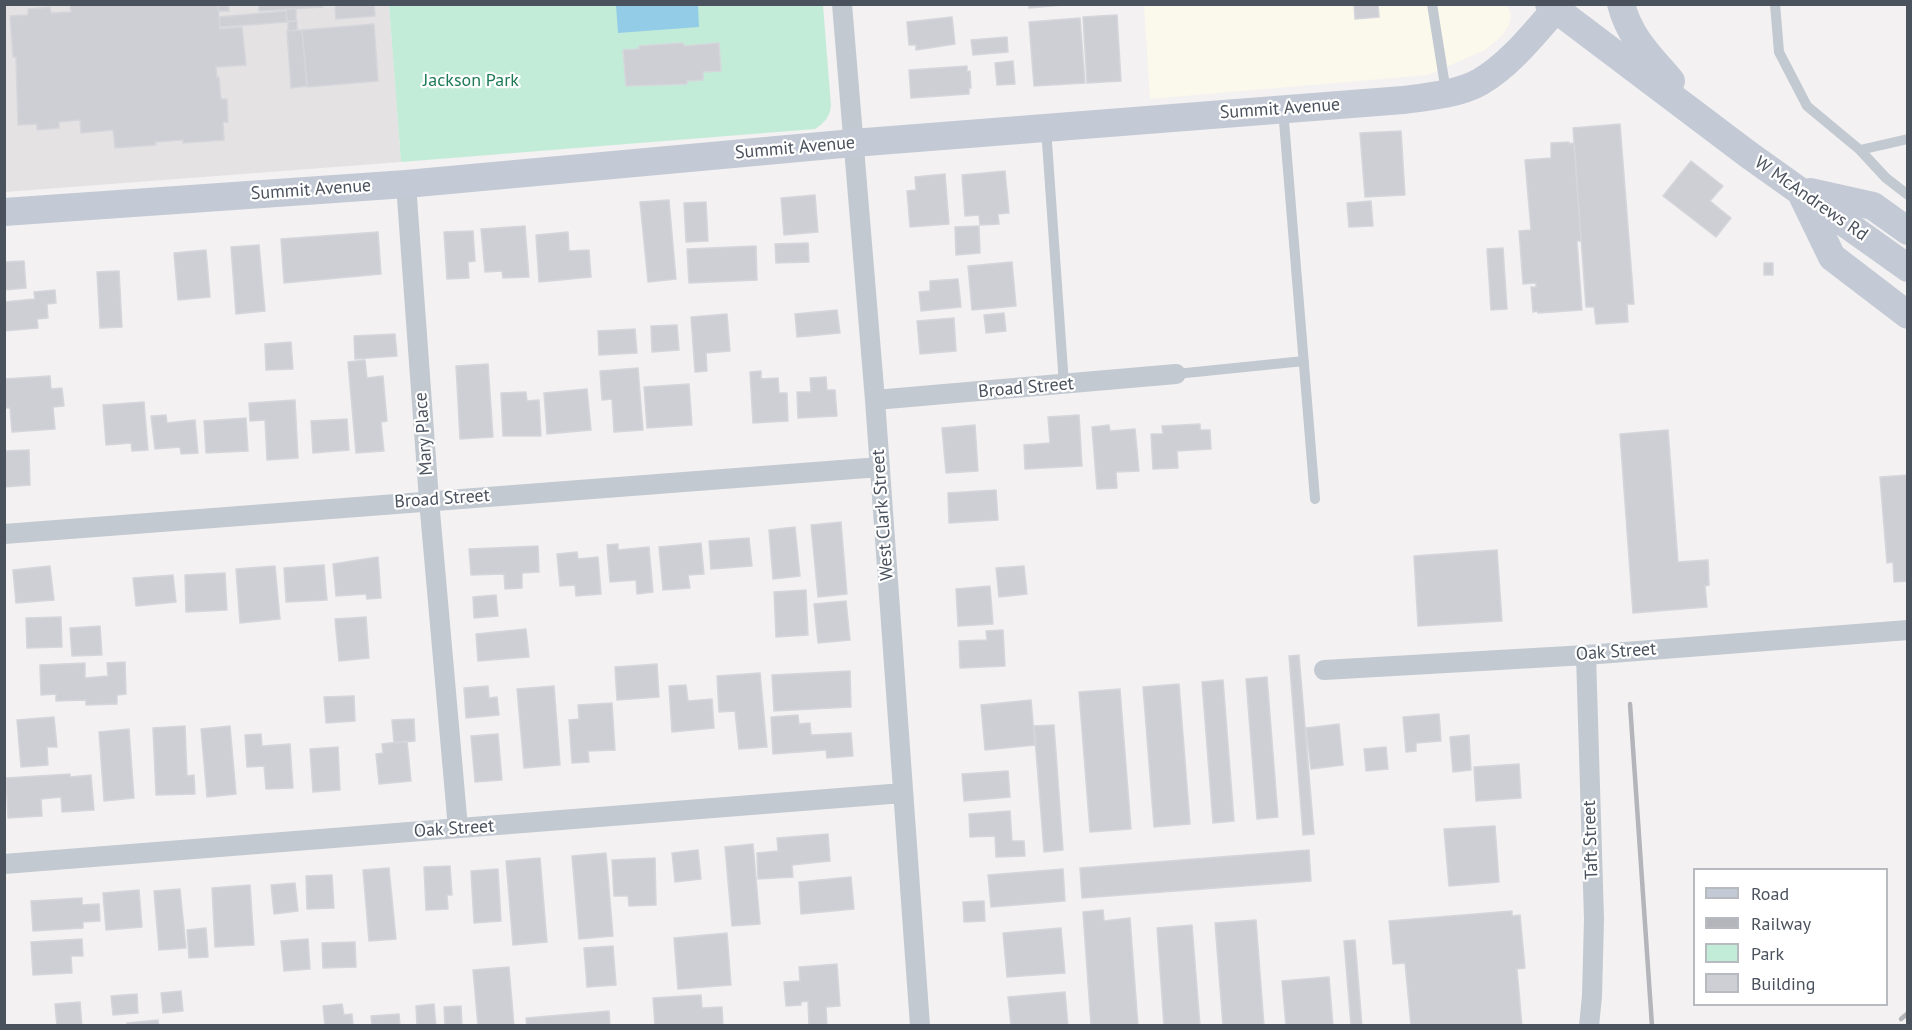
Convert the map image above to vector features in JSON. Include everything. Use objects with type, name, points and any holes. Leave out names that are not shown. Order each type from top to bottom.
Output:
[{"type":"street","name":"West Clark Street","points":[[842,4],[875,400],[920,1026]]},
{"type":"street","points":[[1621,4],[1625,21],[1636,42],[1714,129]]},
{"type":"street","name":"Summit Avenue","points":[[4,212],[406,184],[853,143],[1403,100],[1478,83],[1498,69],[1555,6]]},
{"type":"street","points":[[1555,6],[1714,129]]},
{"type":"street","name":"W McAndrews Rd","points":[[1714,129],[1908,268]]},
{"type":"street","name":"Mary Place","points":[[406,184],[429,500],[458,828]]},
{"type":"street","points":[[1800,190],[1873,206],[1908,231]]},
{"type":"street","points":[[1800,190],[1832,257],[1908,315]]},
{"type":"street","name":"Broad Street","points":[[875,400],[1176,374]]},
{"type":"street","name":"Broad Street","points":[[4,534],[880,467]]},
{"type":"street","name":"Oak Street","points":[[1324,670],[1586,655],[1908,630]]},
{"type":"street","name":"Taft Street","points":[[1586,655],[1593,919],[1592,996],[1589,1026]]},
{"type":"street","name":"Oak Street","points":[[4,864],[903,793]]},
{"type":"lane","points":[[1432,4],[1446,92]]},
{"type":"lane","points":[[1775,4],[1779,52],[1807,106],[1860,150],[1886,178],[1908,195]]},
{"type":"lane","points":[[1283,109],[1315,499]]},
{"type":"lane","points":[[1046,128],[1064,385]]},
{"type":"lane","points":[[1860,150],[1908,139]]},
{"type":"lane","points":[[1176,374],[1304,361]]},
{"type":"shaded area","points":[[1504,4],[1509,9],[1511,17],[1502,36],[1485,50],[1428,75],[1150,99],[1144,5]]},
{"type":"shaded area","points":[[5,5],[389,5],[401,162],[5,192]]},
{"type":"green space","name":"Jackson Park","points":[[389,5],[823,5],[831,106],[826,119],[815,129],[401,162]]},
{"type":"water","points":[[616,5],[698,5],[699,27],[618,33]]},
{"type":"building","points":[[70,4],[218,4],[220,29],[242,27],[246,65],[216,67],[221,99],[227,99],[228,122],[223,122],[224,140],[183,143],[183,140],[155,142],[156,145],[115,148],[113,130],[81,133],[80,120],[59,122],[59,128],[37,130],[37,124],[18,125],[16,57],[13,57],[10,16],[28,15],[28,9],[50,7],[51,13],[71,12]]},
{"type":"building","points":[[218,4],[228,4],[229,11],[218,11]]},
{"type":"building","points":[[259,4],[322,4],[323,7],[259,11]]},
{"type":"building","points":[[374,4],[375,16],[336,19],[335,6]]},
{"type":"building","points":[[1029,4],[1074,4],[1029,8]]},
{"type":"building","points":[[1354,4],[1378,4],[1379,17],[1355,19]]},
{"type":"building","points":[[286,9],[296,9],[296,21],[287,21]]},
{"type":"building","points":[[286,11],[287,22],[220,27],[219,17]]},
{"type":"building","points":[[1117,15],[1121,81],[1087,83],[1083,17]]},
{"type":"building","points":[[952,17],[955,44],[916,50],[916,45],[909,45],[907,22]]},
{"type":"building","points":[[1080,18],[1085,83],[1034,86],[1029,22]]},
{"type":"building","points":[[297,21],[297,30],[288,31],[288,22]]},
{"type":"building","points":[[374,24],[378,81],[307,87],[302,30]]},
{"type":"building","points":[[302,30],[307,86],[291,88],[287,31]]},
{"type":"building","points":[[1007,37],[1008,52],[973,55],[971,40]]},
{"type":"building","points":[[683,43],[684,46],[719,43],[721,71],[703,72],[703,80],[687,81],[687,84],[626,86],[623,50],[639,49],[639,46]]},
{"type":"building","points":[[1013,61],[1015,84],[997,85],[995,63]]},
{"type":"building","points":[[967,66],[967,72],[970,71],[969,94],[911,98],[909,70]]},
{"type":"building","points":[[1620,124],[1634,304],[1627,304],[1628,322],[1596,324],[1594,307],[1586,307],[1573,128]]},
{"type":"building","points":[[1401,131],[1405,195],[1365,197],[1360,133]]},
{"type":"building","points":[[1569,142],[1569,144],[1574,143],[1581,241],[1577,241],[1582,310],[1538,313],[1533,312],[1531,287],[1536,287],[1536,283],[1523,284],[1519,231],[1531,230],[1525,160],[1551,158],[1551,143]]},
{"type":"building","points":[[1691,161],[1723,186],[1710,201],[1731,218],[1716,237],[1663,196]]},
{"type":"building","points":[[1005,171],[1009,213],[998,214],[999,224],[980,225],[979,215],[965,216],[962,175]]},
{"type":"building","points":[[945,174],[949,224],[910,227],[907,191],[916,190],[915,177]]},
{"type":"building","points":[[815,195],[818,232],[784,235],[781,198]]},
{"type":"building","points":[[669,200],[676,279],[648,282],[640,202]]},
{"type":"building","points":[[1371,201],[1373,226],[1349,227],[1347,203]]},
{"type":"building","points":[[706,202],[708,241],[686,242],[684,203]]},
{"type":"building","points":[[525,226],[529,277],[503,278],[502,271],[485,272],[481,229]]},
{"type":"building","points":[[979,226],[980,253],[956,255],[955,227]]},
{"type":"building","points":[[473,231],[475,261],[468,262],[469,278],[447,279],[444,232]]},
{"type":"building","points":[[378,232],[381,274],[284,283],[281,239]]},
{"type":"building","points":[[568,232],[569,251],[589,250],[591,277],[539,282],[536,235]]},
{"type":"building","points":[[808,243],[809,262],[776,263],[775,244]]},
{"type":"building","points":[[259,245],[265,311],[236,314],[231,247]]},
{"type":"building","points":[[756,246],[757,280],[689,283],[687,249]]},
{"type":"building","points":[[1503,248],[1507,309],[1491,310],[1487,249]]},
{"type":"building","points":[[206,250],[210,297],[178,300],[174,253]]},
{"type":"building","points":[[24,261],[26,288],[4,290],[4,262]]},
{"type":"building","points":[[1012,262],[1016,306],[972,310],[968,266]]},
{"type":"building","points":[[1764,263],[1773,263],[1773,275],[1764,275]]},
{"type":"building","points":[[119,271],[122,327],[100,328],[97,272]]},
{"type":"building","points":[[958,279],[961,307],[921,311],[919,292],[930,291],[930,281]]},
{"type":"building","points":[[55,290],[56,303],[47,304],[48,318],[37,319],[38,328],[4,331],[4,302],[35,299],[34,292]]},
{"type":"building","points":[[837,310],[840,333],[797,337],[795,314]]},
{"type":"building","points":[[1004,313],[1006,331],[986,333],[984,315]]},
{"type":"building","points":[[727,314],[730,351],[706,353],[707,371],[695,372],[691,317]]},
{"type":"building","points":[[954,318],[956,351],[920,354],[917,321]]},
{"type":"building","points":[[677,325],[679,350],[652,352],[651,326]]},
{"type":"building","points":[[635,329],[637,353],[599,355],[598,331]]},
{"type":"building","points":[[395,334],[397,356],[355,359],[354,336]]},
{"type":"building","points":[[291,342],[293,369],[266,370],[265,344]]},
{"type":"building","points":[[365,360],[367,378],[383,376],[387,421],[381,422],[384,451],[356,453],[348,362]]},
{"type":"building","points":[[488,364],[493,437],[460,439],[456,366]]},
{"type":"building","points":[[638,368],[643,430],[614,432],[612,399],[602,400],[600,371]]},
{"type":"building","points":[[761,371],[761,379],[778,378],[779,393],[787,393],[788,421],[753,423],[750,372]]},
{"type":"building","points":[[50,376],[51,389],[62,388],[64,406],[53,407],[55,429],[12,432],[10,408],[4,408],[4,379]]},
{"type":"building","points":[[826,377],[827,390],[835,390],[837,416],[798,418],[797,392],[811,392],[810,378]]},
{"type":"building","points":[[689,384],[692,425],[647,428],[644,387]]},
{"type":"building","points":[[587,389],[591,430],[547,434],[544,393]]},
{"type":"building","points":[[526,392],[527,401],[539,400],[541,436],[503,436],[501,393]]},
{"type":"building","points":[[295,400],[298,458],[267,460],[265,420],[250,421],[249,403]]},
{"type":"building","points":[[144,402],[148,450],[132,451],[131,443],[106,445],[103,405]]},
{"type":"building","points":[[166,415],[167,423],[195,420],[198,453],[181,454],[180,447],[155,449],[151,416]]},
{"type":"building","points":[[1079,415],[1082,466],[1025,469],[1024,445],[1050,443],[1048,417]]},
{"type":"building","points":[[246,418],[248,451],[206,453],[204,421]]},
{"type":"building","points":[[347,419],[349,450],[313,453],[311,421]]},
{"type":"building","points":[[1200,424],[1200,430],[1210,430],[1211,449],[1177,451],[1178,468],[1153,469],[1151,434],[1163,434],[1162,426]]},
{"type":"building","points":[[975,425],[978,471],[946,473],[942,428]]},
{"type":"building","points":[[1109,425],[1110,431],[1135,429],[1139,471],[1116,472],[1117,488],[1097,489],[1092,427]]},
{"type":"building","points":[[1668,430],[1678,562],[1708,560],[1709,585],[1705,586],[1707,607],[1633,613],[1620,434]]},
{"type":"building","points":[[29,450],[30,485],[4,487],[4,451]]},
{"type":"building","points":[[1908,475],[1908,581],[1894,582],[1893,562],[1887,563],[1880,477]]},
{"type":"building","points":[[996,490],[998,520],[949,523],[948,493]]},
{"type":"building","points":[[841,522],[847,594],[818,597],[811,525]]},
{"type":"building","points":[[795,527],[800,576],[773,579],[769,530]]},
{"type":"building","points":[[749,538],[752,566],[711,569],[709,541]]},
{"type":"building","points":[[701,543],[704,574],[688,575],[690,588],[663,590],[659,547]]},
{"type":"building","points":[[618,544],[618,550],[649,547],[653,592],[637,594],[636,580],[610,582],[607,545]]},
{"type":"building","points":[[538,546],[539,572],[522,573],[522,588],[505,589],[504,574],[471,575],[469,549]]},
{"type":"building","points":[[1497,550],[1502,621],[1418,626],[1414,556]]},
{"type":"building","points":[[577,552],[578,559],[598,557],[601,594],[576,596],[575,585],[560,586],[557,554]]},
{"type":"building","points":[[378,557],[381,598],[367,599],[366,594],[336,596],[333,564]]},
{"type":"building","points":[[324,565],[327,600],[286,602],[284,568]]},
{"type":"building","points":[[50,566],[54,600],[16,603],[13,570]]},
{"type":"building","points":[[275,566],[280,619],[240,623],[236,569]]},
{"type":"building","points":[[1024,566],[1027,594],[999,597],[996,568]]},
{"type":"building","points":[[225,573],[227,610],[186,612],[185,575]]},
{"type":"building","points":[[173,575],[176,602],[136,606],[133,578]]},
{"type":"building","points":[[990,586],[993,624],[958,626],[956,589]]},
{"type":"building","points":[[806,590],[808,635],[776,637],[774,592]]},
{"type":"building","points":[[496,595],[498,616],[474,618],[473,597]]},
{"type":"building","points":[[846,601],[850,640],[818,643],[814,604]]},
{"type":"building","points":[[61,617],[62,647],[27,648],[26,618]]},
{"type":"building","points":[[366,617],[369,658],[339,661],[335,619]]},
{"type":"building","points":[[100,626],[102,655],[72,656],[70,628]]},
{"type":"building","points":[[526,629],[529,657],[478,661],[476,634]]},
{"type":"building","points":[[1003,630],[1005,666],[960,668],[959,641],[987,640],[986,631]]},
{"type":"building","points":[[1299,655],[1314,834],[1303,835],[1289,656]]},
{"type":"building","points":[[125,662],[126,694],[117,695],[117,704],[86,705],[86,700],[56,701],[56,694],[41,695],[40,665],[85,663],[85,678],[108,676],[107,663]]},
{"type":"building","points":[[657,664],[659,697],[617,700],[615,667]]},
{"type":"building","points":[[850,671],[851,707],[774,711],[772,675]]},
{"type":"building","points":[[760,673],[767,747],[739,749],[735,711],[719,712],[717,676]]},
{"type":"building","points":[[1267,677],[1278,817],[1257,819],[1246,679]]},
{"type":"building","points":[[1223,680],[1234,821],[1213,823],[1202,682]]},
{"type":"building","points":[[1179,684],[1190,824],[1154,827],[1143,687]]},
{"type":"building","points":[[686,685],[688,701],[712,699],[714,728],[672,732],[669,686]]},
{"type":"building","points":[[488,686],[489,698],[497,697],[499,715],[466,718],[464,688]]},
{"type":"building","points":[[554,686],[560,765],[524,768],[517,689]]},
{"type":"building","points":[[1120,689],[1131,829],[1090,832],[1079,692]]},
{"type":"building","points":[[354,696],[355,721],[326,723],[324,697]]},
{"type":"building","points":[[1031,700],[1035,745],[985,750],[981,705]]},
{"type":"building","points":[[612,703],[615,750],[588,751],[589,762],[572,763],[569,720],[579,719],[578,705]]},
{"type":"building","points":[[1439,714],[1441,741],[1416,743],[1416,751],[1406,752],[1403,717]]},
{"type":"building","points":[[798,715],[799,724],[810,723],[811,735],[851,733],[853,756],[827,758],[826,750],[773,754],[771,717]]},
{"type":"building","points":[[54,717],[57,747],[47,747],[48,765],[21,767],[17,720]]},
{"type":"building","points":[[414,719],[415,741],[394,743],[392,720]]},
{"type":"building","points":[[1339,724],[1343,765],[1311,769],[1306,728]]},
{"type":"building","points":[[1054,725],[1063,850],[1044,852],[1034,726]]},
{"type":"building","points":[[185,726],[187,776],[194,775],[195,794],[156,795],[153,728]]},
{"type":"building","points":[[230,726],[236,794],[207,797],[201,729]]},
{"type":"building","points":[[129,729],[134,798],[104,801],[99,732]]},
{"type":"building","points":[[261,734],[262,746],[290,744],[293,788],[266,789],[264,766],[247,767],[245,735]]},
{"type":"building","points":[[498,734],[502,780],[475,782],[471,736]]},
{"type":"building","points":[[1469,735],[1471,770],[1453,772],[1450,737]]},
{"type":"building","points":[[407,741],[411,781],[379,784],[376,754],[383,753],[382,744]]},
{"type":"building","points":[[338,747],[340,790],[313,792],[310,749]]},
{"type":"building","points":[[1386,747],[1388,769],[1366,771],[1364,749]]},
{"type":"building","points":[[1519,764],[1521,798],[1476,801],[1474,767]]},
{"type":"building","points":[[1008,771],[1010,797],[964,801],[962,774]]},
{"type":"building","points":[[70,774],[70,777],[91,775],[94,810],[62,812],[61,797],[41,799],[42,816],[8,818],[6,778]]},
{"type":"building","points":[[1010,811],[1012,841],[1024,841],[1025,856],[996,857],[995,836],[970,837],[969,814]]},
{"type":"building","points":[[1495,826],[1499,882],[1449,886],[1444,829]]},
{"type":"building","points":[[828,834],[830,861],[792,865],[793,877],[758,879],[757,853],[778,851],[777,838]]},
{"type":"building","points":[[753,844],[760,924],[732,926],[725,847]]},
{"type":"building","points":[[698,850],[701,879],[675,882],[672,853]]},
{"type":"building","points":[[1309,850],[1311,881],[1082,898],[1080,868]]},
{"type":"building","points":[[606,853],[613,936],[579,939],[572,856]]},
{"type":"building","points":[[540,858],[547,942],[513,945],[506,861]]},
{"type":"building","points":[[655,858],[656,905],[629,906],[628,896],[614,896],[612,860]]},
{"type":"building","points":[[450,866],[452,895],[447,895],[448,909],[426,910],[424,867]]},
{"type":"building","points":[[389,868],[396,939],[369,941],[363,870]]},
{"type":"building","points":[[498,869],[501,921],[474,923],[471,871]]},
{"type":"building","points":[[1063,869],[1065,901],[991,907],[988,875]]},
{"type":"building","points":[[332,875],[334,908],[307,909],[306,876]]},
{"type":"building","points":[[851,877],[854,909],[801,914],[799,882]]},
{"type":"building","points":[[295,883],[298,911],[274,914],[271,885]]},
{"type":"building","points":[[250,885],[254,945],[215,947],[212,888]]},
{"type":"building","points":[[180,889],[186,948],[159,950],[154,891]]},
{"type":"building","points":[[139,890],[142,927],[106,930],[103,893]]},
{"type":"building","points":[[82,898],[82,905],[99,904],[100,921],[83,922],[83,928],[33,931],[31,901]]},
{"type":"building","points":[[984,901],[985,921],[964,922],[963,902]]},
{"type":"building","points":[[1103,910],[1104,921],[1130,918],[1138,1026],[1091,1026],[1083,912]]},
{"type":"building","points":[[1512,911],[1512,916],[1520,915],[1525,968],[1517,969],[1522,1026],[1411,1026],[1405,963],[1393,964],[1389,921]]},
{"type":"building","points":[[1256,920],[1264,1026],[1223,1026],[1215,923]]},
{"type":"building","points":[[1192,925],[1200,1026],[1164,1026],[1157,928]]},
{"type":"building","points":[[206,928],[208,957],[189,958],[187,930]]},
{"type":"building","points":[[1061,928],[1065,973],[1007,977],[1003,933]]},
{"type":"building","points":[[727,933],[731,985],[678,989],[674,938]]},
{"type":"building","points":[[82,939],[83,956],[71,956],[72,973],[33,975],[31,942]]},
{"type":"building","points":[[308,939],[310,969],[284,971],[281,941]]},
{"type":"building","points":[[1355,940],[1362,1026],[1351,1026],[1344,941]]},
{"type":"building","points":[[355,942],[356,967],[323,968],[322,943]]},
{"type":"building","points":[[613,946],[616,985],[587,987],[584,948]]},
{"type":"building","points":[[837,964],[840,1006],[826,1007],[827,1026],[809,1026],[808,1001],[801,1002],[801,1005],[786,1006],[784,982],[800,981],[799,967]]},
{"type":"building","points":[[509,967],[514,1026],[478,1026],[473,970]]},
{"type":"building","points":[[1329,977],[1333,1026],[1286,1026],[1282,981]]},
{"type":"building","points":[[181,991],[183,1011],[163,1013],[161,993]]},
{"type":"building","points":[[1065,992],[1068,1026],[1011,1026],[1008,997]]},
{"type":"building","points":[[137,994],[138,1013],[113,1015],[111,996]]},
{"type":"building","points":[[701,995],[702,1008],[722,1007],[723,1026],[655,1026],[653,998]]},
{"type":"building","points":[[80,1002],[82,1026],[57,1026],[55,1004]]},
{"type":"building","points":[[342,1004],[344,1015],[352,1014],[353,1026],[325,1026],[323,1006]]},
{"type":"building","points":[[434,1004],[436,1026],[417,1026],[416,1006]]},
{"type":"building","points":[[461,1006],[462,1026],[445,1026],[444,1007]]},
{"type":"building","points":[[609,1011],[610,1026],[527,1026],[526,1018]]},
{"type":"building","points":[[399,1014],[400,1026],[372,1026],[371,1016]]},
{"type":"building","points":[[158,1020],[159,1026],[127,1026],[127,1023]]},
{"type":"railway","points":[[1630,704],[1652,1026]]},
{"type":"railway","points":[[1901,1019],[1908,1013]]}]
